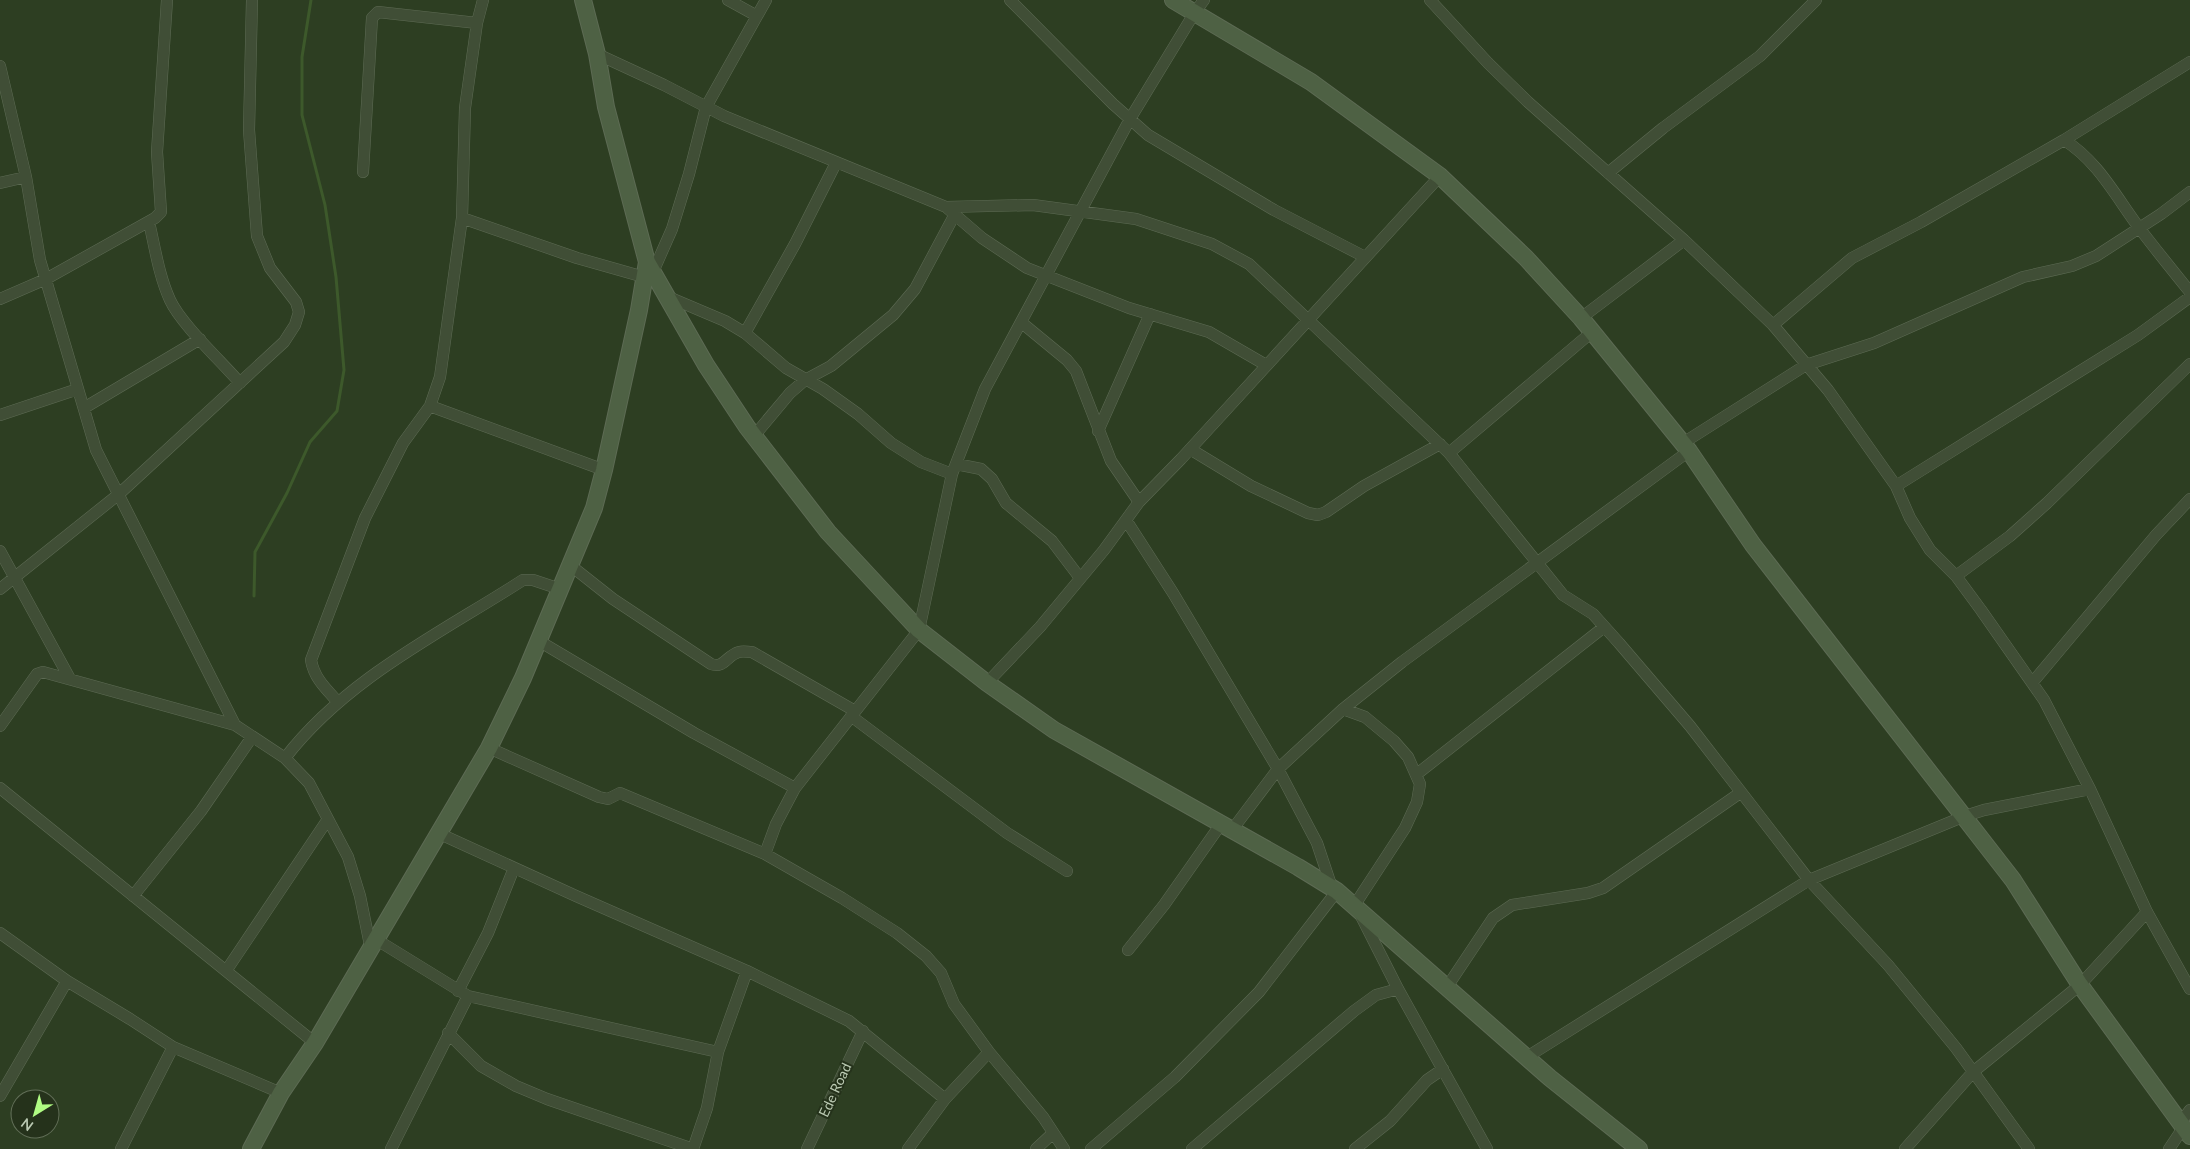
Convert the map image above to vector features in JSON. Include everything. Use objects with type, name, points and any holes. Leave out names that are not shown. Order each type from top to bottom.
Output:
[{"type":"street","points":[[0,299],[46,279],[149,222],[161,212],[162,204],[157,152],[167,0]]},
{"type":"street","points":[[0,589],[118,494],[284,342],[295,325],[299,312],[296,302],[270,268],[257,236],[249,130],[252,0]]},
{"type":"street","points":[[338,702],[321,683],[313,670],[311,660],[365,518],[404,443],[430,406],[440,377],[462,218],[466,108],[477,23],[483,0]]},
{"type":"street","points":[[583,0],[597,54],[606,107],[648,270],[666,296],[706,365],[754,436],[828,532],[919,630],[987,683],[1054,730],[1298,867],[1334,890],[1527,1057],[1639,1149]]},
{"type":"street","points":[[728,0],[757,16]]},
{"type":"street","points":[[251,1149],[281,1093],[315,1043],[489,748],[523,678],[594,508],[648,270],[672,229],[690,174],[706,107],[766,0]]},
{"type":"street","points":[[1010,0],[1148,135],[1257,200],[1366,257]]},
{"type":"street","points":[[1173,0],[1200,6],[1311,82],[1440,176],[1526,258],[1581,318],[1686,447],[1753,545],[1965,816],[2013,880],[2080,985],[2186,1124],[2169,1149]]},
{"type":"street","points":[[1608,173],[1663,128],[1760,56],[1816,0]]},
{"type":"street","points":[[1432,1],[1488,63],[1684,240],[1773,325],[1828,390],[1896,486],[1910,518],[1930,550],[1956,576],[2044,700],[2090,789],[2147,912],[2190,990]]},
{"type":"street","points":[[765,854],[776,824],[795,788],[919,630],[954,469],[985,389],[1130,119],[1200,6]]},
{"type":"street","points":[[363,172],[372,18],[378,12],[477,23]]},
{"type":"street","points":[[597,54],[706,107],[950,210],[982,238],[1027,268],[1129,308],[1209,332],[1266,366]]},
{"type":"street","points":[[1773,325],[1852,258],[1922,222],[2064,140],[2190,62]]},
{"type":"street","points":[[0,66],[26,177],[40,260],[96,450],[235,725]]},
{"type":"street","points":[[2064,140],[2080,149],[2093,162],[2140,228],[2190,292]]},
{"type":"street","points":[[745,333],[795,244],[836,163]]},
{"type":"street","points":[[987,683],[1040,626],[1139,502],[1190,449],[1440,176]]},
{"type":"street","points":[[0,183],[26,177]]},
{"type":"street","points":[[1128,950],[1227,827],[1278,769],[1343,709],[1402,662],[1537,564],[1686,447],[1806,365],[1874,343],[2023,277],[2072,266],[2096,256],[2140,228],[2190,192]]},
{"type":"street","points":[[950,210],[1033,205],[1081,210],[1136,220],[1212,244],[1249,264],[1449,453],[1563,595],[1593,614],[1690,726],[1809,880],[1888,965],[1956,1048],[2024,1147]]},
{"type":"street","points":[[754,436],[790,393],[805,380],[831,366],[894,315],[915,288],[950,210]]},
{"type":"street","points":[[462,218],[576,258],[648,270]]},
{"type":"street","points":[[149,222],[160,270],[170,301],[200,339],[240,382]]},
{"type":"street","points":[[1581,318],[1684,240]]},
{"type":"street","points":[[666,296],[725,321],[745,333],[786,368],[823,389],[858,414],[891,443],[921,462],[954,469],[981,469],[992,479],[1006,503],[1052,541],[1080,578]]},
{"type":"street","points":[[1896,486],[2138,335],[2190,297]]},
{"type":"street","points":[[1098,431],[1150,314]]},
{"type":"street","points":[[1022,323],[1067,360],[1076,371],[1111,461],[1139,502]]},
{"type":"street","points":[[1449,453],[1592,332]]},
{"type":"street","points":[[84,408],[200,339]]},
{"type":"street","points":[[1956,576],[2010,536],[2047,503],[2190,364]]},
{"type":"street","points":[[0,415],[78,389]]},
{"type":"street","points":[[430,406],[604,470]]},
{"type":"street","points":[[1190,449],[1251,486],[1308,513],[1318,515],[1326,512],[1364,486],[1440,444]]},
{"type":"street","points":[[2032,683],[2156,535],[2190,499]]},
{"type":"street","points":[[1126,520],[1173,593],[1278,769],[1317,843],[1334,890]]},
{"type":"street","points":[[0,551],[16,577],[70,679]]},
{"type":"street","points":[[570,565],[613,599],[710,664],[722,665],[740,652],[752,652],[853,714],[1006,833],[1067,871]]},
{"type":"street","points":[[285,758],[300,737],[338,702],[399,656],[523,580],[533,580],[560,589]]},
{"type":"street","points":[[1417,774],[1604,627]]},
{"type":"street","points":[[539,641],[694,733],[795,788]]},
{"type":"street","points":[[0,726],[37,674],[50,673],[235,725],[285,758],[309,783],[348,857],[374,945],[463,994],[718,1052]]},
{"type":"street","points":[[1343,709],[1365,717],[1394,741],[1408,757],[1420,784],[1418,802],[1405,828],[1356,908]]},
{"type":"street","points":[[133,896],[201,811],[252,737]]},
{"type":"street","points":[[489,748],[599,797],[608,799],[620,793],[765,854],[842,898],[897,933],[926,956],[940,973],[954,1004],[989,1052],[1043,1117],[1052,1134],[1064,1149]]},
{"type":"street","points":[[0,788],[315,1043]]},
{"type":"street","points":[[1527,1057],[1809,880],[1965,816],[1984,810],[2090,789]]},
{"type":"street","points":[[1447,987],[1493,918],[1504,909],[1512,905],[1588,893],[1603,888],[1740,793]]},
{"type":"street","points":[[226,971],[328,819]]},
{"type":"street","points":[[438,833],[747,971],[849,1021],[945,1099]]},
{"type":"street","points":[[391,1149],[448,1034],[514,868]]},
{"type":"street","points":[[1091,1149],[1175,1077],[1259,992],[1334,890]]},
{"type":"street","points":[[1356,908],[1398,989],[1487,1149]]},
{"type":"street","points":[[1905,1149],[1973,1072],[2080,985],[2147,912]]},
{"type":"street","points":[[0,933],[67,982],[130,1018],[173,1047],[281,1093]]},
{"type":"street","points":[[448,1034],[481,1066],[516,1086],[547,1099],[693,1149],[707,1108],[718,1052],[747,971]]},
{"type":"street","points":[[0,1096],[67,982]]},
{"type":"street","points":[[1192,1149],[1376,994],[1398,989]]},
{"type":"street","name":"Ede Road","points":[[807,1149],[863,1032]]},
{"type":"street","points":[[122,1149],[173,1047]]},
{"type":"street","points":[[908,1149],[945,1099],[989,1052]]},
{"type":"street","points":[[1355,1149],[1390,1121],[1427,1080],[1443,1069]]},
{"type":"street","points":[[1036,1149],[1052,1134]]},
{"type":"waterway","points":[[254,596],[255,552],[287,493],[310,442],[337,411],[344,370],[336,277],[325,205],[302,115],[302,57],[311,0]]}]
